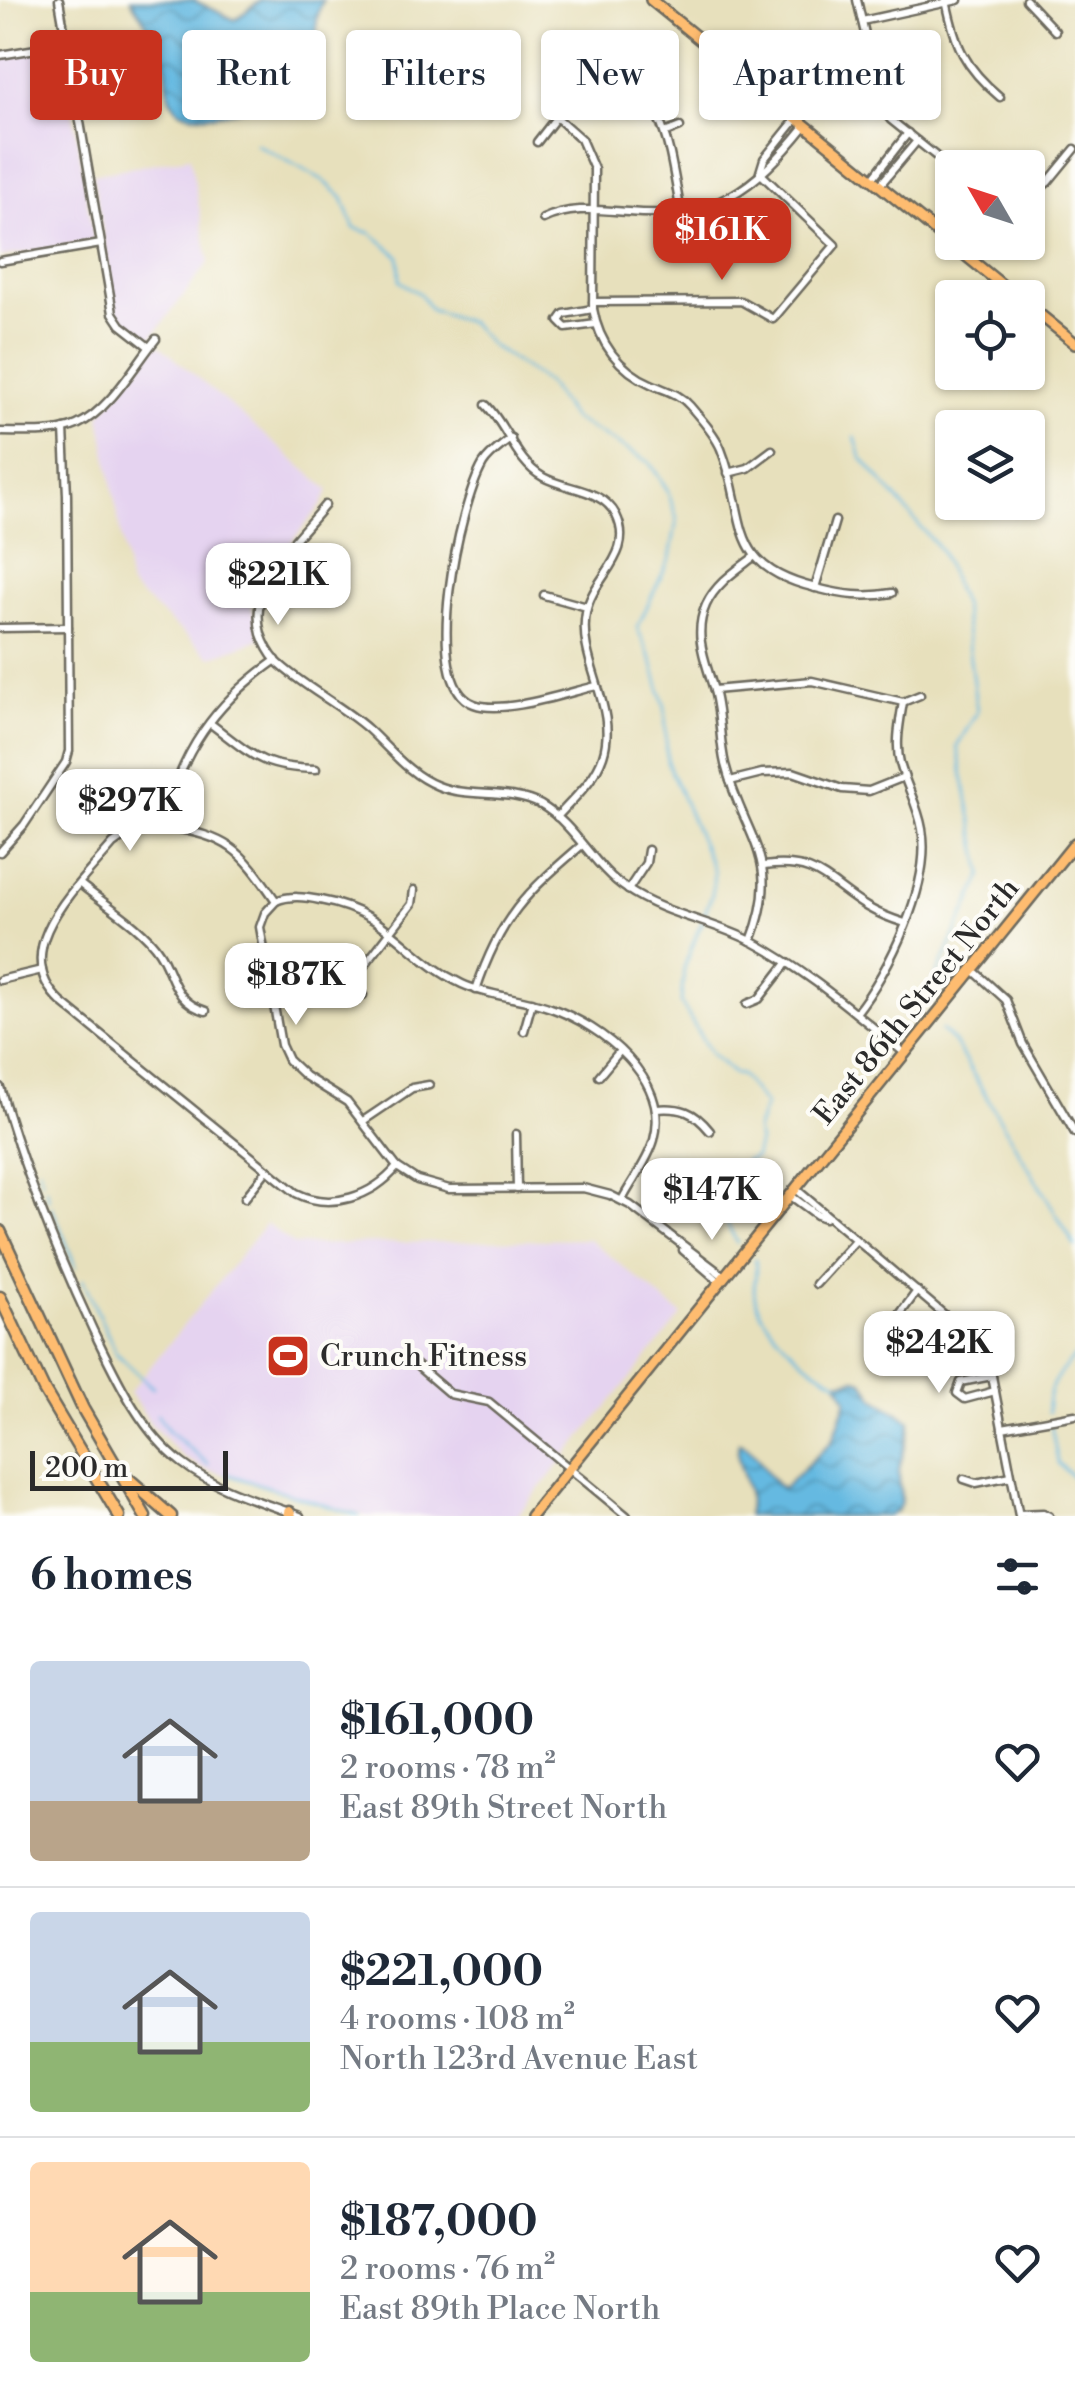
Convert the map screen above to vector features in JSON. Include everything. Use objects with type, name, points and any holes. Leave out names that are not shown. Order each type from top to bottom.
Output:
[{"type":"highway","points":[[0,1231],[52,1350],[146,1516]]},
{"type":"highway","points":[[0,1297],[44,1390],[119,1516]]},
{"type":"highway","points":[[115,1466],[171,1516]]},
{"type":"main road","points":[[651,0],[996,280]]},
{"type":"main road","points":[[1045,319],[1075,343]]},
{"type":"main road","name":"East 86th Street North","points":[[531,1516],[1075,843]]},
{"type":"street","points":[[59,0],[64,30]]},
{"type":"street","points":[[857,0],[878,96],[891,120],[935,155]]},
{"type":"street","points":[[862,21],[958,0]]},
{"type":"street","points":[[1026,0],[1055,30]]},
{"type":"street","points":[[946,1],[958,47],[981,81],[1000,97]]},
{"type":"street","points":[[0,55],[30,50]]},
{"type":"street","points":[[79,120],[114,313],[121,325],[149,347]]},
{"type":"street","points":[[536,142],[552,120]]},
{"type":"street","points":[[560,120],[589,153],[595,181],[593,305],[606,347],[626,369],[687,402],[716,439],[728,473],[739,527],[755,556],[780,577],[815,588],[860,596],[892,592]]},
{"type":"street","points":[[658,120],[666,132],[681,213]]},
{"type":"street","points":[[544,219],[570,210],[681,213],[713,206],[773,166],[801,122]]},
{"type":"street","points":[[666,132],[680,128]]},
{"type":"street","points":[[876,182],[908,134]]},
{"type":"street","points":[[876,182],[918,141]]},
{"type":"street","points":[[1045,184],[1075,149]]},
{"type":"street","points":[[596,324],[566,328],[559,321],[564,314],[593,305],[741,300],[774,319],[834,245],[760,173]]},
{"type":"street","points":[[0,261],[101,244]]},
{"type":"street","points":[[0,432],[64,430],[81,424],[102,406],[156,339]]},
{"type":"street","points":[[486,405],[512,438],[523,460],[539,474],[594,495],[611,508],[620,528],[620,548],[586,607],[584,642],[606,722],[602,757],[588,783],[557,817]]},
{"type":"street","points":[[0,852],[24,825],[66,762],[69,751],[64,430]]},
{"type":"street","points":[[512,438],[482,466],[455,549],[448,613],[448,670],[456,690],[474,704],[497,706],[596,686]]},
{"type":"street","points":[[728,473],[748,468],[772,450]]},
{"type":"street","points":[[325,506],[268,576],[258,600],[261,634],[276,660],[368,729],[382,745],[432,784],[459,794],[524,798],[557,817],[603,870],[628,890],[751,941],[856,1013],[906,1054]]},
{"type":"street","points":[[815,588],[834,521]]},
{"type":"street","points":[[751,941],[764,902],[764,866],[730,781],[714,690],[701,646],[702,616],[714,591],[755,556]]},
{"type":"street","points":[[544,595],[586,607]]},
{"type":"street","points":[[0,628],[68,627]]},
{"type":"street","points":[[165,826],[181,766],[244,683],[276,660]]},
{"type":"street","points":[[714,690],[812,681],[902,702],[920,695]]},
{"type":"street","points":[[856,1013],[889,965],[919,873],[924,839],[898,744],[902,702]]},
{"type":"street","points":[[210,724],[258,760],[284,768],[316,769]]},
{"type":"street","points":[[730,781],[762,773],[793,772],[842,789],[869,791],[904,777]]},
{"type":"street","points":[[276,901],[252,866],[227,843],[204,833],[146,827],[126,834],[114,844],[45,931],[40,950],[42,970],[56,997],[296,1193],[327,1202],[368,1191],[397,1167]]},
{"type":"street","points":[[476,990],[509,915],[533,887],[582,844]]},
{"type":"street","points":[[628,890],[646,863],[648,850]]},
{"type":"street","points":[[764,866],[794,864],[814,868],[863,905],[905,923]]},
{"type":"street","points":[[80,884],[151,941],[162,956],[176,992],[206,1011]]},
{"type":"street","points":[[363,995],[358,982],[360,971],[412,904],[414,890]]},
{"type":"street","points":[[622,1200],[653,1144],[656,1108],[640,1072],[619,1052],[579,1021],[532,1002],[476,990],[448,975],[369,914],[300,896],[276,901],[265,913],[260,927],[281,1044],[296,1068],[338,1095],[363,1121],[382,1152],[397,1167],[437,1187],[583,1188],[622,1200],[676,1242],[695,1263],[723,1280]]},
{"type":"street","points":[[747,1004],[759,999],[787,963]]},
{"type":"street","points":[[0,980],[42,970]]},
{"type":"street","points":[[973,970],[1006,1000],[1023,1044],[1075,1133]]},
{"type":"street","points":[[524,1031],[532,1002]]},
{"type":"street","points":[[599,1076],[619,1052]]},
{"type":"street","points":[[363,1121],[412,1088],[429,1085]]},
{"type":"street","points":[[0,1087],[22,1158],[69,1279],[112,1370],[142,1421],[179,1462],[209,1482],[294,1515]]},
{"type":"street","points":[[656,1108],[692,1113],[710,1131]]},
{"type":"street","points":[[516,1134],[517,1189]]},
{"type":"street","points":[[245,1198],[267,1170]]},
{"type":"street","points":[[794,1192],[816,1215],[826,1218],[972,1336],[984,1353],[992,1376],[1020,1515],[1048,1516]]},
{"type":"street","points":[[816,1284],[855,1241]]},
{"type":"street","points":[[892,1335],[895,1321],[918,1291]]},
{"type":"street","points":[[415,1364],[450,1394],[488,1402],[571,1466],[627,1516]]},
{"type":"street","points":[[992,1376],[961,1382],[957,1393],[965,1399],[995,1392]]},
{"type":"street","points":[[1002,1428],[1075,1414]]},
{"type":"street","points":[[964,1479],[976,1482],[1012,1476]]},
{"type":"shaded area","points":[[30,53],[30,120],[74,120],[94,241],[0,257],[0,58]]},
{"type":"shaded area","points":[[190,157],[209,262],[149,341],[116,310],[93,174]]},
{"type":"shaded area","points":[[158,344],[329,490],[321,506],[255,586],[251,605],[260,639],[211,657],[130,587],[100,415]]},
{"type":"shaded area","points":[[266,1223],[294,1245],[589,1239],[682,1315],[517,1516],[366,1516],[202,1468],[182,1456],[151,1424],[130,1392]]},
{"type":"water","points":[[131,0],[193,0],[235,20],[261,0],[323,0],[317,30],[182,30],[182,110],[172,101],[168,88],[162,30],[150,30]]},
{"type":"water","points":[[863,1381],[875,1398],[910,1421],[899,1471],[898,1510],[887,1516],[747,1516],[748,1493],[739,1460],[739,1442],[752,1451],[783,1489],[833,1440],[847,1400],[838,1382]]},
{"type":"waterway","points":[[256,144],[323,180],[343,198],[354,228],[371,233],[399,256],[400,281],[420,294],[431,310],[471,323],[489,344],[547,383],[572,418],[649,462],[667,489],[677,519],[670,558],[637,628],[652,661],[665,707],[667,762],[714,872],[712,894],[684,968],[681,1003],[711,1054],[734,1074],[741,1075],[765,1105],[756,1131],[759,1141],[755,1157],[736,1171],[720,1209],[737,1243]]},
{"type":"waterway","points":[[855,437],[861,457],[941,551],[963,607],[977,712],[957,746],[983,874],[932,986],[931,1002]]},
{"type":"waterway","points":[[941,1030],[954,1042],[1075,1246]]},
{"type":"waterway","points":[[39,1168],[42,1181]]},
{"type":"waterway","points":[[46,1189],[49,1200]]},
{"type":"waterway","points":[[52,1207],[76,1268]]},
{"type":"waterway","points":[[755,1259],[755,1299],[768,1323],[802,1358],[838,1382]]},
{"type":"waterway","points":[[83,1280],[116,1353],[153,1388]]},
{"type":"waterway","points":[[1048,1413],[1054,1382],[1075,1356]]},
{"type":"waterway","points":[[157,1414],[168,1430],[208,1464]]},
{"type":"waterway","points":[[1051,1425],[1058,1463],[1075,1479]]},
{"type":"waterway","points":[[227,1474],[359,1516]]},
{"type":"place","name":"Crunch Fitness","points":[[288,1356]]}]
